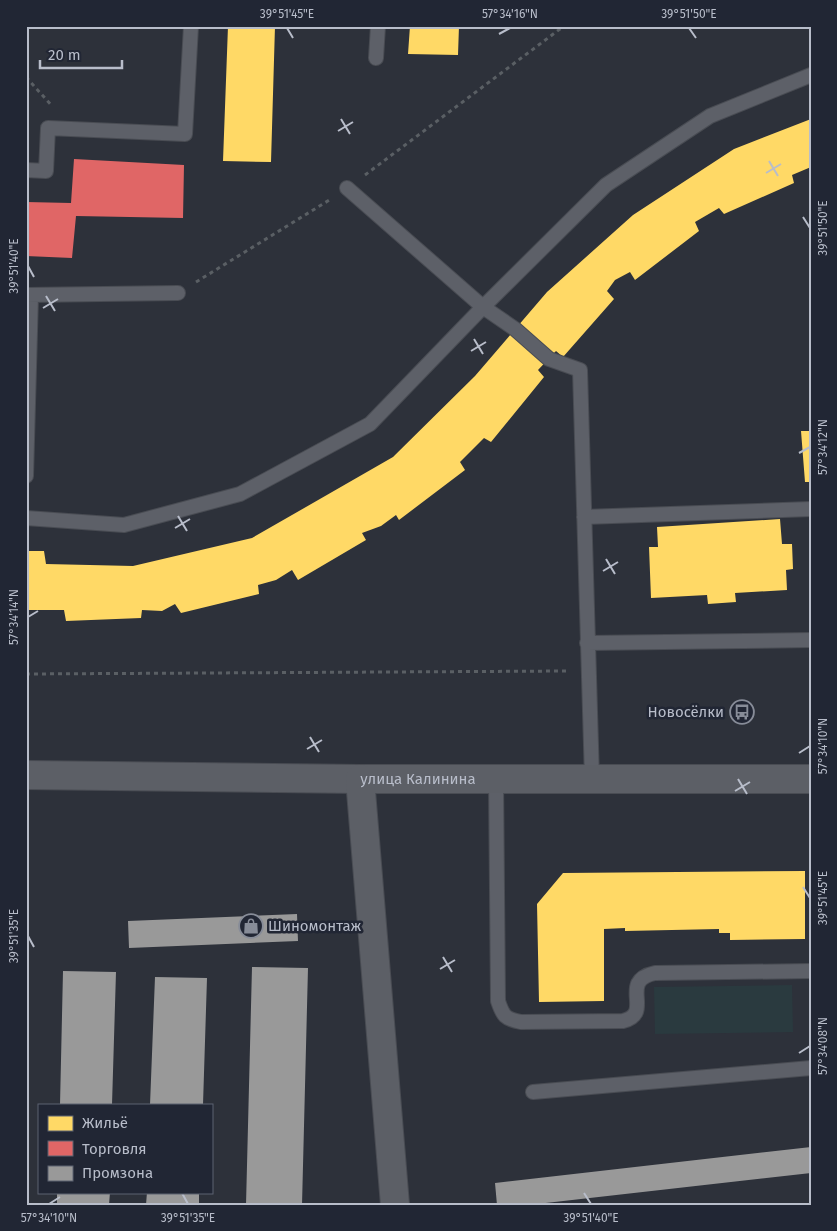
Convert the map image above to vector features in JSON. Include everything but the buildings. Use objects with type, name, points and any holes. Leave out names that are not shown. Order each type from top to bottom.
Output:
[{"type":"main road","name":"улица Калинина","points":[[26,776],[811,779]]},
{"type":"main road","points":[[360,778],[395,1205]]},
{"type":"lane","points":[[26,170],[46,171],[48,128],[185,134],[191,26]]},
{"type":"lane","points":[[376,58],[378,26]]},
{"type":"lane","points":[[26,518],[124,525],[240,494],[370,424],[483,307],[606,185],[710,116],[811,75]]},
{"type":"lane","points":[[347,188],[483,307],[515,329],[549,359],[580,370],[592,779]]},
{"type":"lane","points":[[26,476],[29,295],[178,293]]},
{"type":"lane","points":[[584,517],[811,509]]},
{"type":"lane","points":[[587,644],[811,640]]},
{"type":"lane","points":[[496,779],[498,1001],[502,1013],[508,1019],[521,1022],[623,1021],[630,1019],[635,1014],[637,1007],[639,981],[644,975],[655,973],[811,971]]},
{"type":"lane","points":[[532,1092],[811,1068]]},
{"type":"path","points":[[178,293],[347,188],[564,26]]},
{"type":"path","points":[[26,77],[72,129]]},
{"type":"path","points":[[26,674],[588,671]]},
{"type":"shaded area","points":[[792,985],[793,1032],[655,1034],[654,987]]},
{"type":"place","name":"Новосёлки","points":[[742,712]]},
{"type":"place","name":"Шиномонтаж","points":[[251,926]]}]
